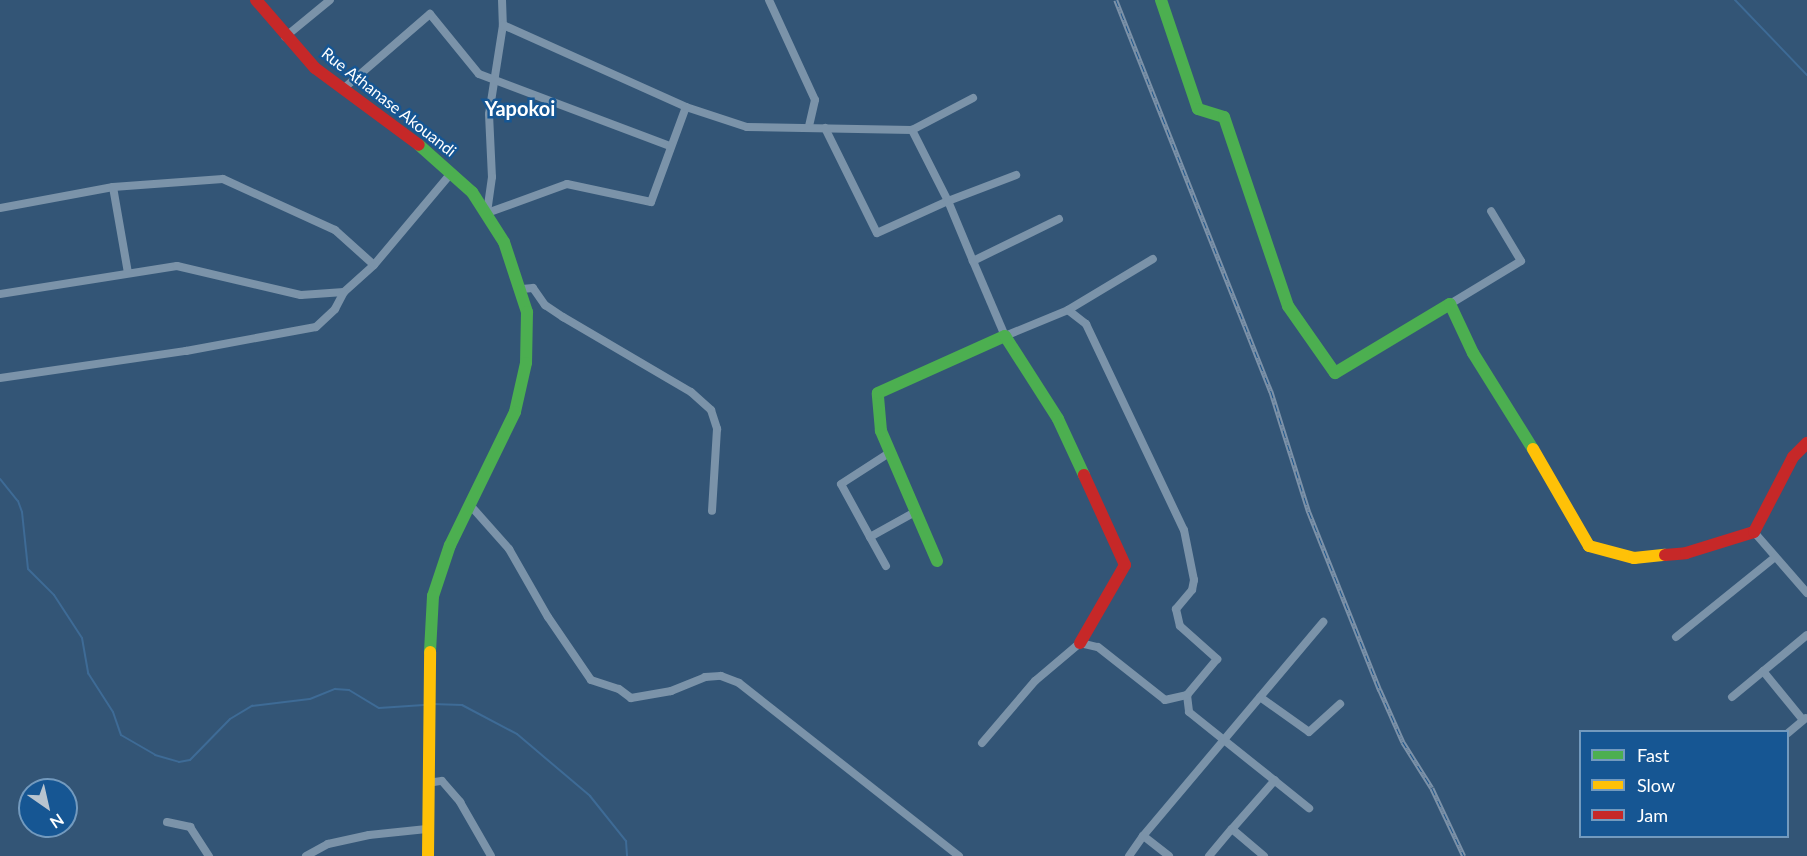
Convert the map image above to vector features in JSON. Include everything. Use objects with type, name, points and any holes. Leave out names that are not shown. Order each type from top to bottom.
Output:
[{"type":"street","name":"Rue Athanase Akouandi","points":[[256,0],[285,37],[343,89],[452,172],[487,213],[504,242],[522,289],[528,337],[522,383],[511,421],[443,562],[433,596],[427,713],[428,856]]},
{"type":"street","points":[[285,37],[330,0]]},
{"type":"street","points":[[502,0],[503,25],[492,78],[489,114],[492,177],[487,213],[567,184],[651,202],[686,107]]},
{"type":"street","points":[[769,0],[815,99],[809,127]]},
{"type":"street","points":[[1161,0],[1198,108],[1224,117],[1288,306],[1335,373],[1521,261],[1491,211]]},
{"type":"street","points":[[343,89],[430,14],[479,74],[670,146]]},
{"type":"street","points":[[503,25],[686,107],[747,127],[912,130],[973,98]]},
{"type":"street","points":[[825,128],[877,233],[948,201],[1016,175]]},
{"type":"street","points":[[912,130],[948,201],[1005,336],[1058,419],[1125,565],[1080,643],[1035,681],[982,743]]},
{"type":"street","points":[[0,378],[186,351],[316,327],[335,309],[344,291],[374,265],[452,172]]},
{"type":"street","points":[[0,208],[113,187],[223,179],[335,230],[374,265]]},
{"type":"street","points":[[113,187],[128,273]]},
{"type":"street","points":[[973,261],[1059,219]]},
{"type":"street","points":[[937,561],[881,431],[878,393],[1068,310],[1153,259]]},
{"type":"street","points":[[0,294],[177,266],[301,295],[344,291]]},
{"type":"street","points":[[522,289],[533,288],[545,305],[690,392],[711,410],[717,429],[712,511]]},
{"type":"street","points":[[1450,304],[1473,353],[1494,382],[1589,546],[1634,558],[1686,553],[1754,532],[1793,457],[1807,443]]},
{"type":"street","points":[[1068,310],[1086,324],[1184,530],[1194,580],[1192,590],[1176,609],[1180,626],[1217,659],[1186,695],[1165,700],[1098,647],[1080,643]]},
{"type":"street","points":[[886,566],[841,484],[889,453]]},
{"type":"street","points":[[470,505],[509,549],[548,618],[591,680],[619,689],[631,698],[671,691],[705,677],[721,676],[739,683],[959,856]]},
{"type":"street","points":[[870,537],[915,512]]},
{"type":"street","points":[[1754,532],[1807,593]]},
{"type":"street","points":[[1676,637],[1775,557]]},
{"type":"street","points":[[1129,856],[1143,836],[1323,622]]},
{"type":"street","points":[[1732,697],[1807,635]]},
{"type":"street","points":[[1763,672],[1805,719],[1789,732]]},
{"type":"street","points":[[1186,695],[1189,712],[1309,808]]},
{"type":"street","points":[[1260,697],[1309,732],[1340,704]]},
{"type":"street","points":[[1209,856],[1275,780]]},
{"type":"street","points":[[427,783],[442,781],[460,802],[491,856]]},
{"type":"street","points":[[167,822],[190,827],[208,856]]},
{"type":"street","points":[[306,856],[328,844],[369,835],[427,829]]},
{"type":"street","points":[[1232,829],[1264,856]]},
{"type":"street","points":[[1143,836],[1169,856]]},
{"type":"waterway","points":[[1735,0],[1807,75]]},
{"type":"waterway","points":[[0,479],[18,501],[22,512],[28,569],[54,595],[82,638],[88,673],[113,712],[121,735],[155,755],[179,762],[190,760],[230,719],[252,706],[310,699],[335,689],[349,690],[379,708],[424,705]]},
{"type":"waterway","points":[[432,704],[462,705],[517,734],[590,796],[626,841],[627,856]]},
{"type":"railway","points":[[1116,0],[1271,391],[1309,512],[1380,690],[1403,742],[1432,788],[1464,856]]},
{"type":"traffic: fast","points":[[1161,0],[1198,109],[1224,117],[1288,306],[1335,373],[1450,304],[1473,353],[1533,449]]},
{"type":"traffic: fast","points":[[419,145],[472,192],[504,242],[527,312],[526,363],[515,412],[450,545],[433,596],[430,652]]},
{"type":"traffic: fast","points":[[937,561],[881,431],[878,393],[1005,336],[1058,419],[1084,475]]},
{"type":"traffic: slow","points":[[1533,449],[1589,546],[1634,558],[1665,555]]},
{"type":"traffic: slow","points":[[428,856],[430,652]]},
{"type":"traffic: jam","points":[[256,0],[315,68],[419,145]]},
{"type":"traffic: jam","points":[[1665,555],[1686,553],[1754,532],[1793,457],[1807,443]]},
{"type":"traffic: jam","points":[[1080,643],[1125,565],[1084,475]]},
{"type":"district","name":"Yapokoi","points":[[520,108]]}]
